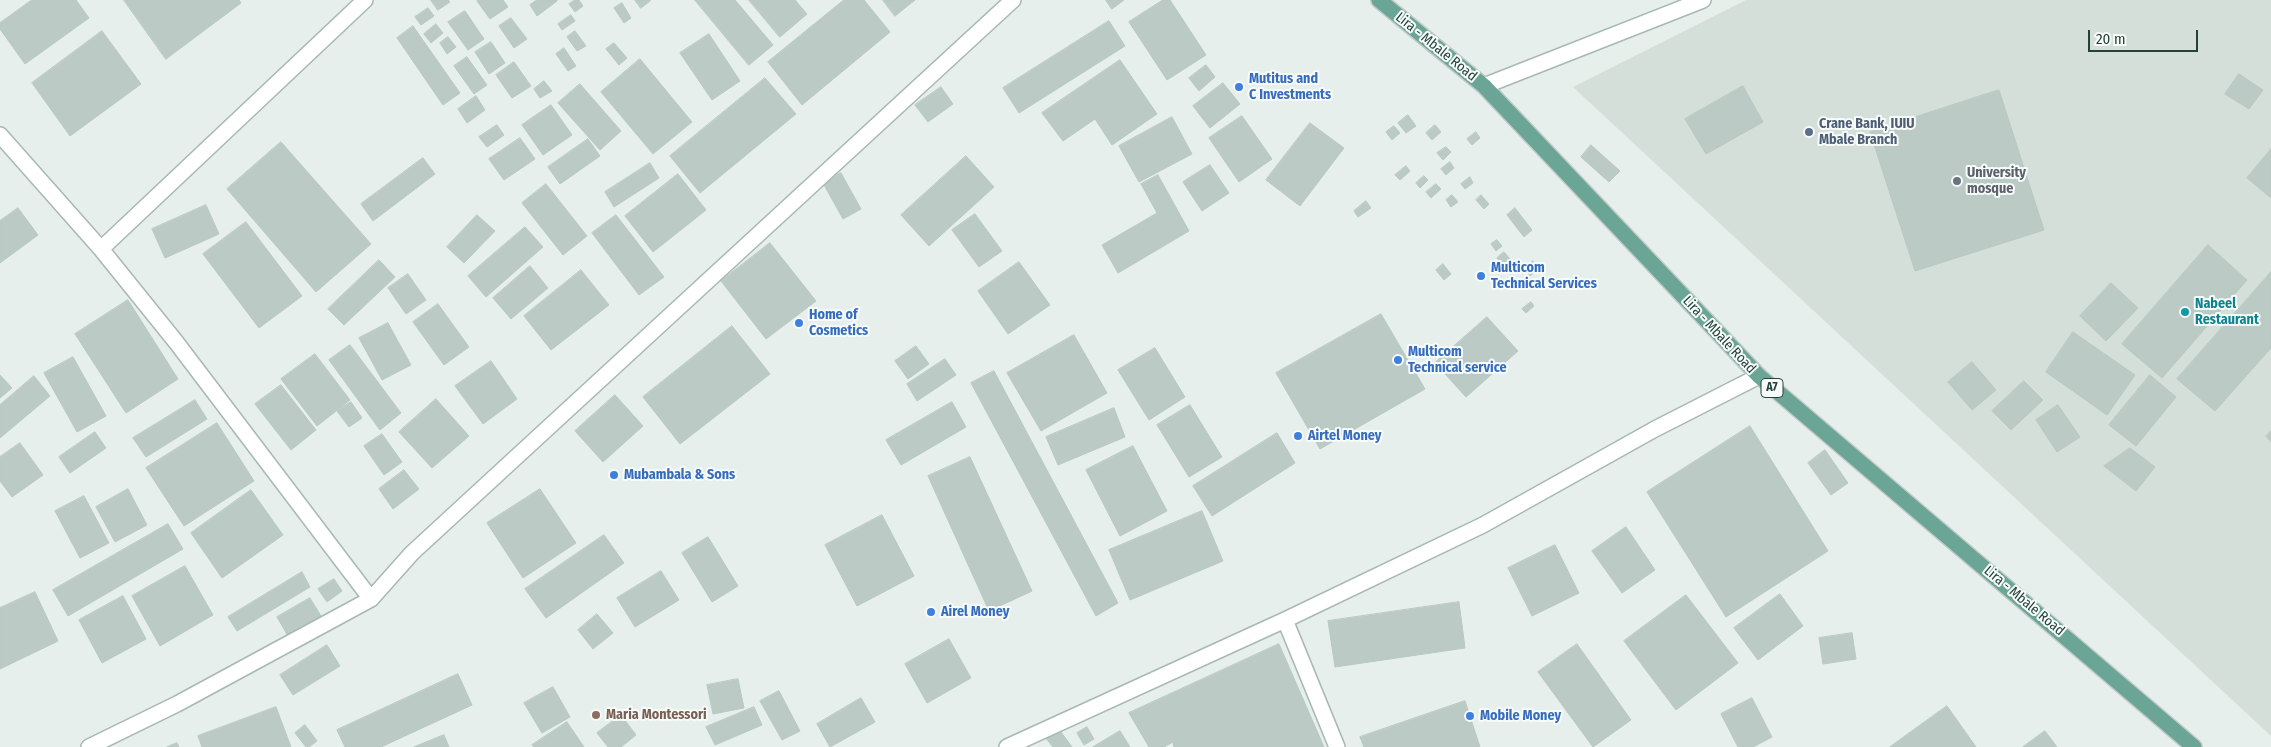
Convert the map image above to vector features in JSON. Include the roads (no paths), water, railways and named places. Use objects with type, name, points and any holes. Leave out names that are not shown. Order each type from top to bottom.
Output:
[{"type":"main road","name":"Lira - Mbale Road","points":[[1379,0],[1484,86],[1758,376],[2194,747]]},
{"type":"street","points":[[100,249],[366,0]]},
{"type":"street","points":[[89,747],[177,704],[371,598],[412,553],[1014,0]]},
{"type":"street","points":[[1484,86],[1703,0]]},
{"type":"street","points":[[0,134],[100,249],[176,342],[371,598]]},
{"type":"street","points":[[1007,747],[1285,620],[1483,525],[1656,429],[1758,376]]},
{"type":"street","points":[[1285,620],[1337,747]]},
{"type":"place","name":"Mutitus and C Investments","points":[[1239,87]]},
{"type":"place","name":"Crane Bank, IUIU Mbale Branch","points":[[1809,132]]},
{"type":"place","name":"University mosque","points":[[1957,181]]},
{"type":"place","name":"Multicom Technical Services","points":[[1481,276]]},
{"type":"place","name":"Nabeel Restaurant","points":[[2185,312]]},
{"type":"place","name":"Home of Cosmetics","points":[[799,323]]},
{"type":"place","name":"Multicom Technical service","points":[[1398,360]]},
{"type":"place","name":"Airtel Money","points":[[1298,436]]},
{"type":"place","name":"Mubambala & Sons","points":[[614,475]]},
{"type":"place","name":"Airel Money","points":[[931,612]]},
{"type":"place","name":"Maria Montessori","points":[[596,715]]},
{"type":"place","name":"Mobile Money","points":[[1470,716]]}]
